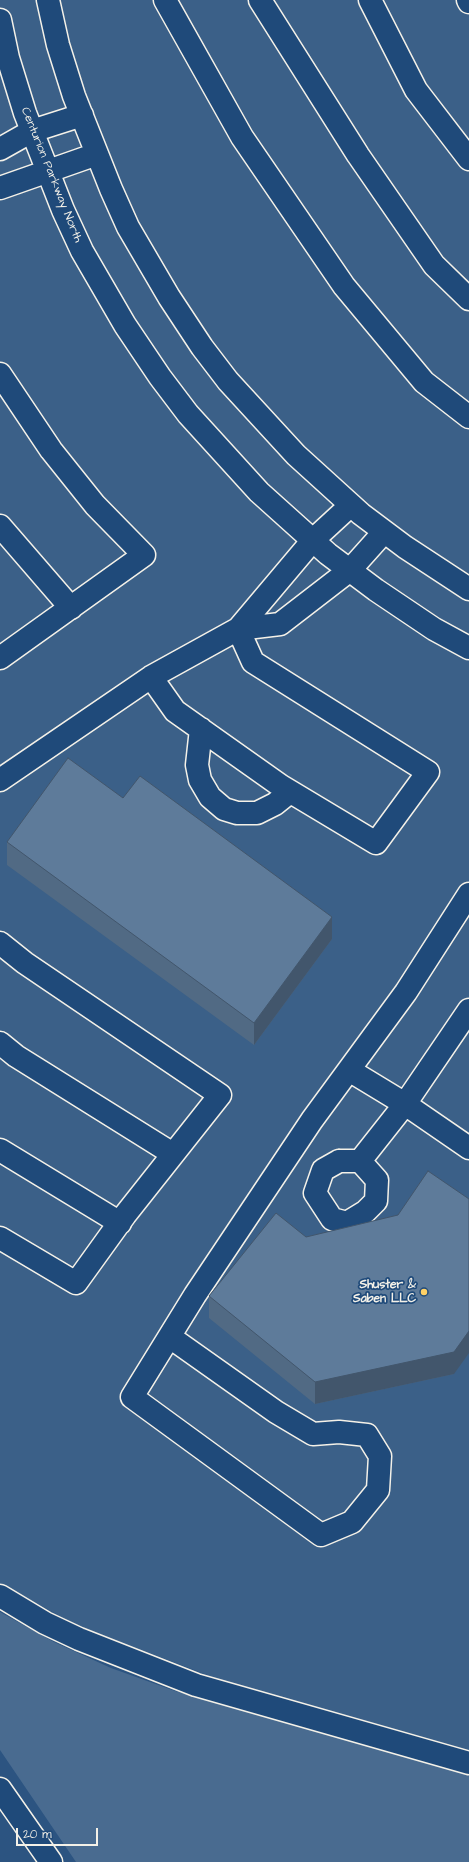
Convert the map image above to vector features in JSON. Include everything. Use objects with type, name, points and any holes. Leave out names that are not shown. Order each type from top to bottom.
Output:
[{"type":"main road","points":[[48,0],[58,45],[82,115],[128,227],[169,297],[206,352],[228,381],[296,455],[351,505],[405,547],[469,589]]},
{"type":"main road","points":[[165,0],[242,137],[344,286],[424,382],[469,417]]},
{"type":"main road","points":[[260,0],[358,155],[434,265],[469,299]]},
{"type":"main road","points":[[370,0],[416,90],[469,159]]},
{"type":"main road","name":"Centurion Parkway North","points":[[0,20],[8,58],[32,131],[63,210],[82,251],[125,325],[160,377],[188,414],[259,492],[313,540],[350,570],[434,629],[469,648]]},
{"type":"main road","points":[[0,149],[32,131],[82,115]]},
{"type":"main road","points":[[0,188],[97,154]]},
{"type":"main road","points":[[0,374],[51,450],[80,487],[95,505],[144,555],[0,658]]},
{"type":"main road","points":[[0,780],[151,678],[238,629],[313,540],[351,505]]},
{"type":"main road","points":[[0,526],[71,608]]},
{"type":"main road","points":[[238,629],[280,624],[350,570],[384,532]]},
{"type":"main road","points":[[151,678],[175,710],[290,792],[376,843],[428,772],[253,662],[238,629]]},
{"type":"main road","points":[[201,729],[197,765],[200,780],[210,797],[224,809],[237,813],[257,813],[275,804],[290,792]]},
{"type":"main road","points":[[170,1337],[276,1412],[313,1434],[339,1432],[367,1435],[380,1456],[378,1490],[352,1522],[321,1535],[132,1397],[195,1296],[312,1120],[406,992],[468,899]]},
{"type":"main road","points":[[0,943],[25,963],[220,1095],[120,1223],[76,1283],[0,1238]]},
{"type":"main road","points":[[360,1161],[405,1104],[469,1010]]},
{"type":"main road","points":[[0,1044],[16,1056],[173,1154]]},
{"type":"main road","points":[[349,1070],[405,1104],[469,1148]]},
{"type":"main road","points":[[0,1150],[120,1223]]},
{"type":"main road","points":[[0,1596],[45,1622],[79,1639],[196,1685],[469,1763]]},
{"type":"main road","points":[[0,1789],[50,1862]]},
{"type":"shaded area","points":[[0,0],[469,0],[469,1750],[218,1679],[76,1625],[0,1583]]},
{"type":"shaded area","points":[[0,1612],[54,1642],[111,1668],[175,1691],[469,1774],[469,1862],[76,1862],[0,1750]]},
{"type":"building","points":[[68,758],[123,798],[140,776],[332,917],[254,1023],[7,842]]},
{"type":"building","points":[[428,1171],[469,1199],[469,1331],[454,1352],[315,1382],[209,1296],[276,1213],[306,1237],[398,1215]]},
{"type":"place","name":"Shuster & Saben LLC","points":[[424,1292]]}]
